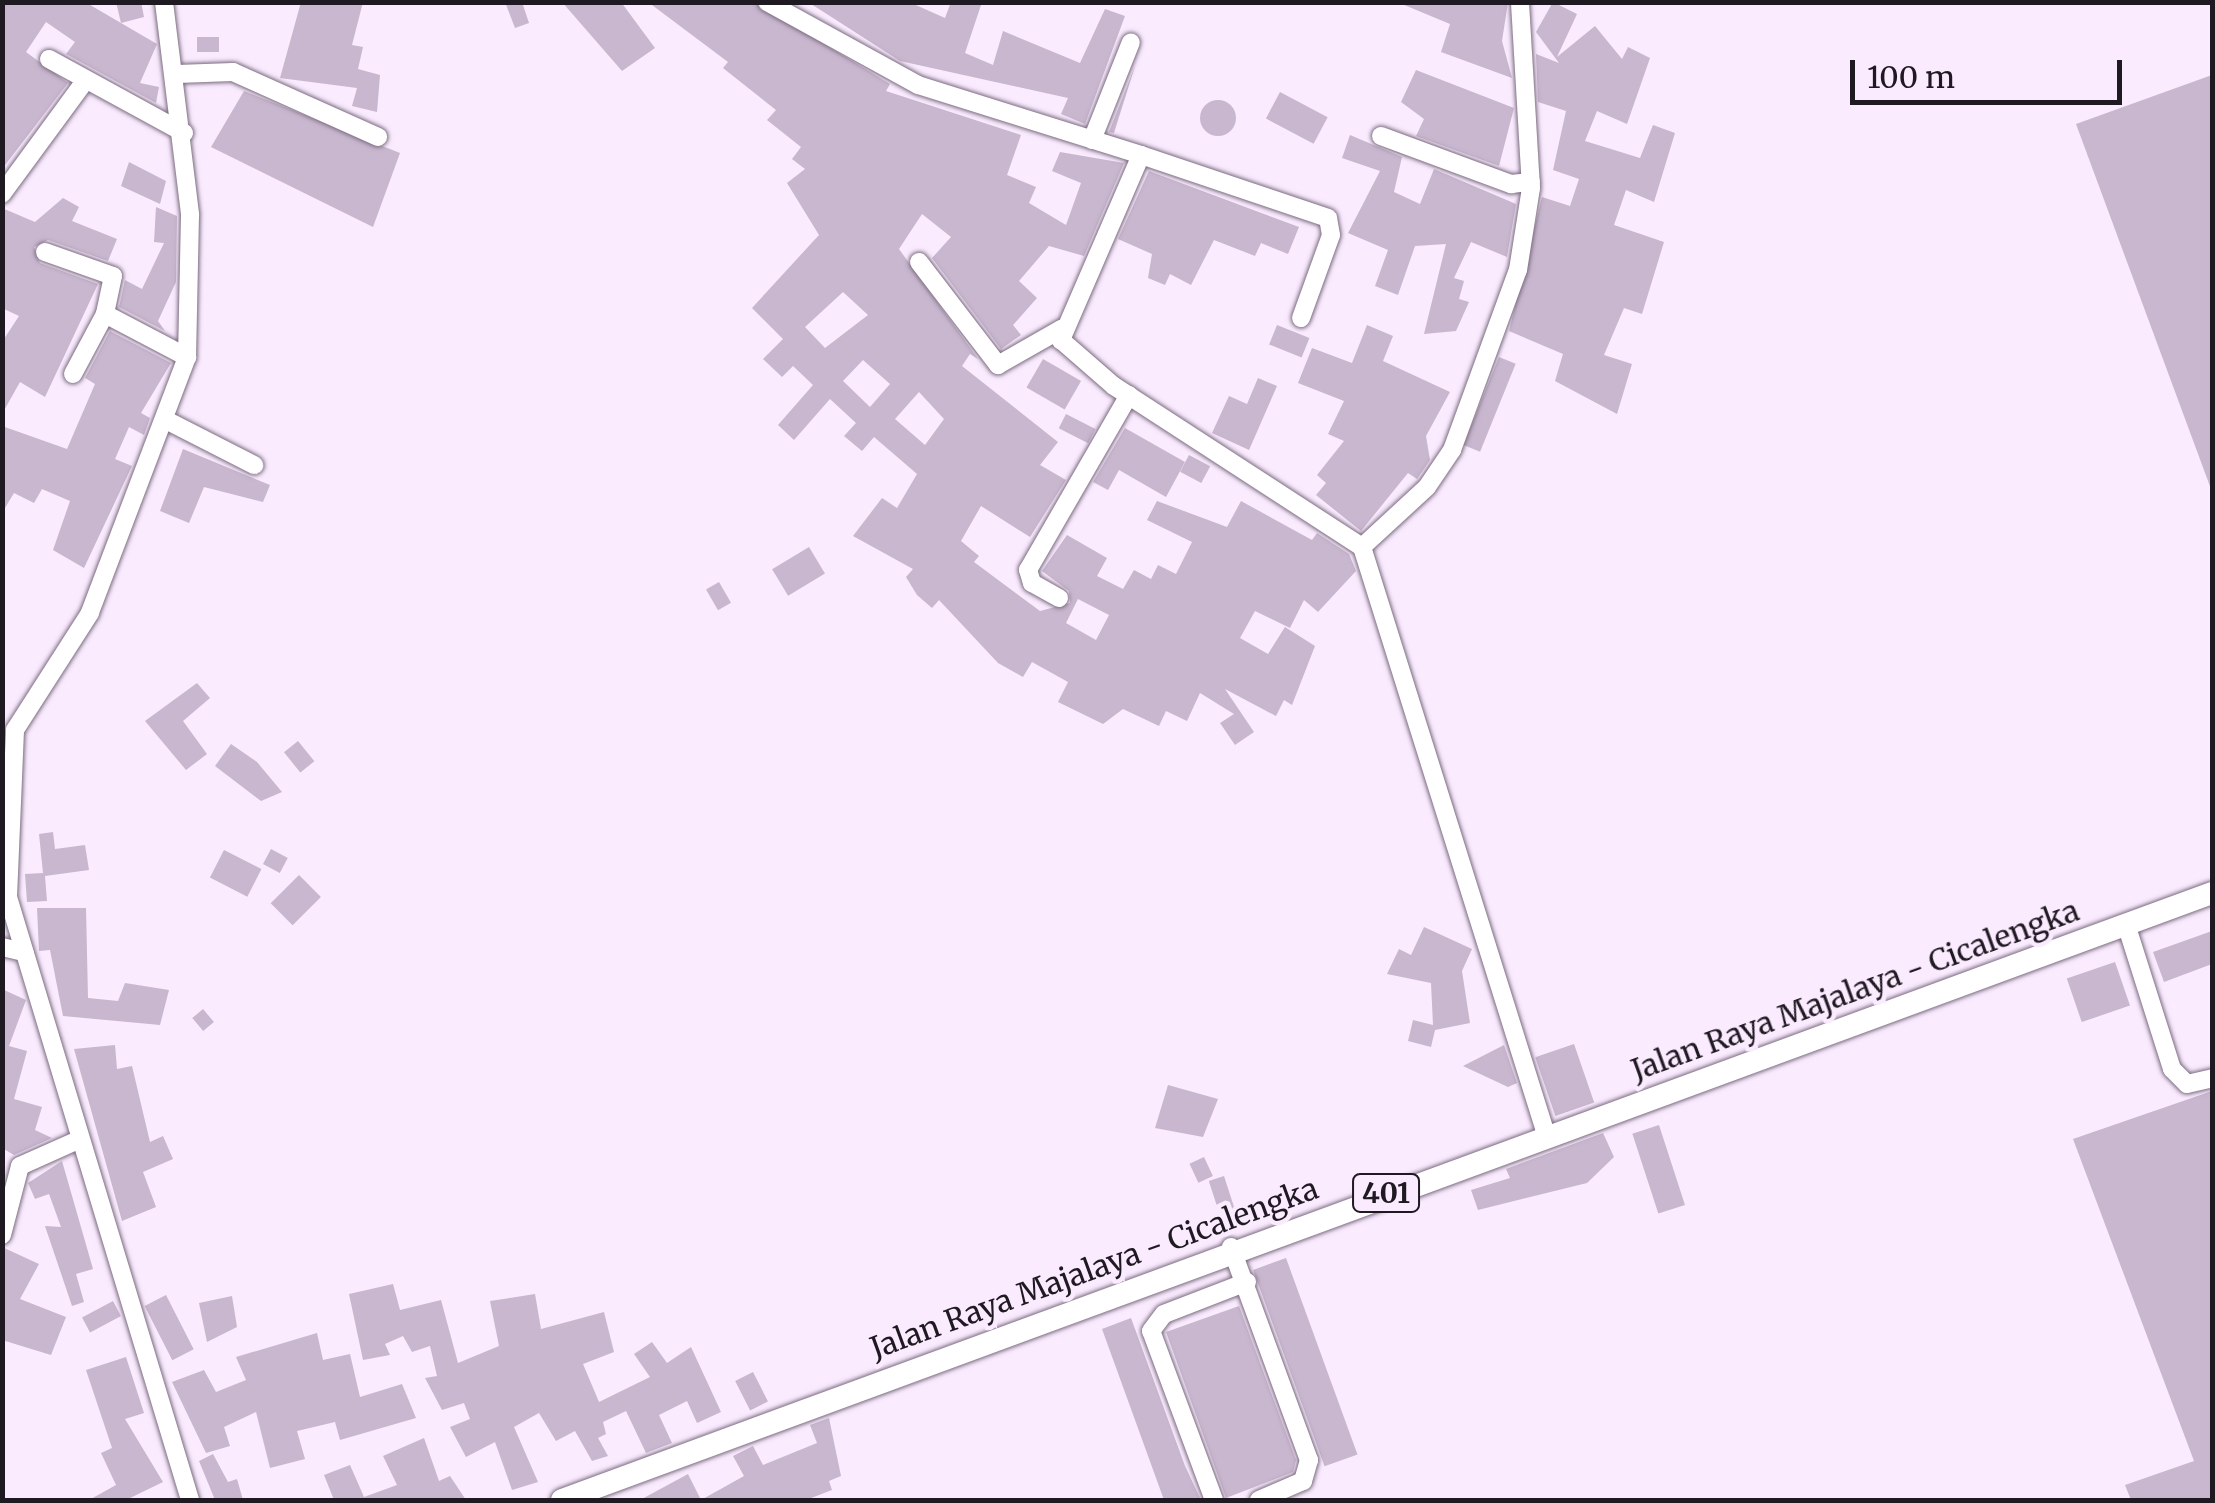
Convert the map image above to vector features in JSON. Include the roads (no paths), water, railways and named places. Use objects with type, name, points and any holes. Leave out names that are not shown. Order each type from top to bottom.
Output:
[{"type":"main road","name":"Jalan Raya Majalaya - Cicalengka","points":[[562,1500],[1231,1247],[2212,893]]},
{"type":"street","points":[[164,2],[184,134],[187,357],[168,421],[90,613],[6,744],[5,896],[76,1141],[190,1500]]},
{"type":"street","points":[[767,2],[918,85],[1328,218],[1332,235],[1301,318]]},
{"type":"street","points":[[1362,546],[1427,487],[1471,414],[1523,253],[1530,182],[1520,2]]},
{"type":"street","points":[[1092,140],[1131,42]]},
{"type":"street","points":[[49,59],[184,134]]},
{"type":"street","points":[[177,74],[233,72],[378,137]]},
{"type":"street","points":[[2,194],[85,81]]},
{"type":"street","points":[[1381,136],[1511,184],[1530,182]]},
{"type":"street","points":[[919,262],[998,365],[1061,328],[1108,249],[1141,155]]},
{"type":"street","points":[[45,252],[115,278],[105,314],[73,374]]},
{"type":"street","points":[[105,314],[187,357]]},
{"type":"street","points":[[1061,328],[1073,357],[1362,546],[1546,1134]]},
{"type":"street","points":[[1059,598],[1032,583],[1028,570],[1130,396]]},
{"type":"street","points":[[168,421],[254,465]]},
{"type":"street","points":[[2126,924],[2172,1068],[2187,1084],[2212,1078]]},
{"type":"street","points":[[2,947],[24,952]]},
{"type":"street","points":[[2,1235],[20,1166],[76,1141]]},
{"type":"street","points":[[1231,1247],[1309,1460],[1302,1482],[1259,1500]]},
{"type":"street","points":[[1214,1500],[1151,1330],[1164,1314],[1247,1282]]}]
